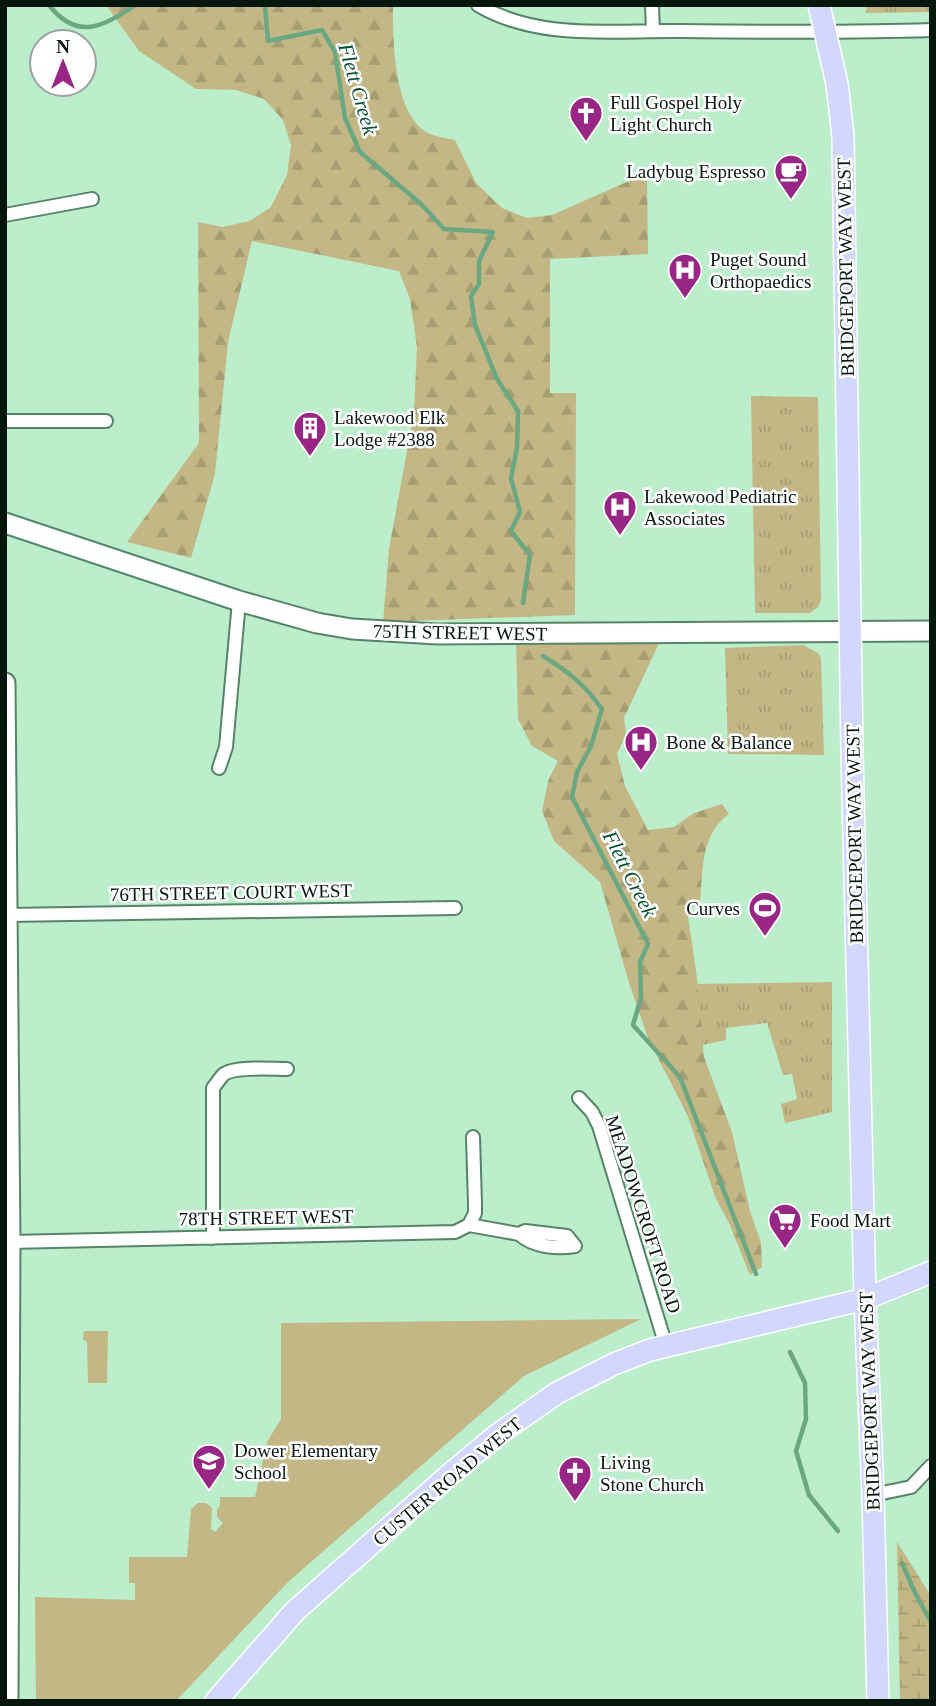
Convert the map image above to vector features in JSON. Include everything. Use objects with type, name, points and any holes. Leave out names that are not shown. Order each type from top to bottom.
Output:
[{"type":"main road","name":"BRIDGEPORT WAY WEST","points":[[820,5],[843,136],[849,630],[864,1299],[873,1495],[878,1701]]},
{"type":"main road","name":"CUSTER ROAD WEST","points":[[216,1701],[295,1611],[449,1475],[513,1423],[557,1393],[629,1358],[666,1346],[864,1299],[931,1272]]},
{"type":"street","points":[[478,5],[506,19],[535,27],[584,31],[826,33],[931,30]]},
{"type":"street","points":[[652,5],[653,30]]},
{"type":"street","points":[[5,215],[92,199]]},
{"type":"street","points":[[5,421],[106,421]]},
{"type":"street","name":"75TH STREET WEST","points":[[5,523],[239,601],[326,625],[401,634],[931,631]]},
{"type":"street","points":[[219,768],[226,747],[239,601]]},
{"type":"street","points":[[5,683],[10,1242],[8,1701]]},
{"type":"street","name":"76TH STREET COURT WEST","points":[[8,915],[455,908]]},
{"type":"street","points":[[213,1238],[213,1088],[228,1072],[242,1069],[287,1069]]},
{"type":"street","name":"MEADOWCROFT ROAD","points":[[579,1098],[595,1116],[604,1139],[666,1346]]},
{"type":"street","points":[[469,1225],[475,1213],[473,1137]]},
{"type":"street","name":"78TH STREET WEST","points":[[10,1242],[455,1232],[469,1225],[519,1234]]},
{"type":"street","points":[[873,1495],[911,1487],[931,1465]]},
{"type":"green space","points":[[106,5],[393,5],[397,75],[408,110],[416,123],[428,133],[455,140],[476,183],[502,208],[527,218],[552,215],[647,173],[648,254],[550,259],[550,393],[576,393],[575,615],[383,622],[389,549],[414,413],[417,347],[410,299],[399,271],[252,241],[228,342],[215,474],[191,558],[127,542],[199,443],[198,222],[222,227],[250,221],[271,207],[287,175],[291,145],[283,120],[264,99],[236,90],[196,89],[139,51]]},
{"type":"green space","points":[[860,5],[931,5],[931,12],[865,13],[867,8]]},
{"type":"green space","points":[[751,396],[818,397],[821,600],[818,607],[810,613],[755,613]]},
{"type":"green space","points":[[661,639],[624,718],[626,733],[617,754],[625,786],[648,830],[674,827],[694,813],[722,804],[729,814],[713,832],[708,843],[700,904],[687,909],[704,1057],[732,1132],[750,1211],[761,1243],[762,1267],[750,1275],[716,1199],[687,1114],[649,1041],[600,882],[554,841],[542,811],[548,781],[558,761],[532,746],[518,719],[516,643]]},
{"type":"green space","points":[[803,645],[818,653],[821,658],[824,755],[728,754],[725,648]]},
{"type":"green space","points":[[832,982],[832,1112],[785,1123],[781,1104],[797,1099],[792,1074],[783,1075],[767,1023],[726,1028],[726,1040],[698,1046],[694,984]]},
{"type":"green space","points":[[641,1319],[524,1376],[288,1582],[176,1701],[36,1701],[35,1597],[135,1600],[135,1583],[129,1583],[129,1557],[187,1557],[191,1509],[198,1503],[206,1503],[212,1508],[211,1529],[215,1532],[223,1523],[217,1517],[220,1497],[255,1497],[267,1442],[281,1419],[281,1323]]},
{"type":"green space","points":[[84,1331],[108,1331],[107,1383],[88,1383],[87,1341],[83,1340]]},
{"type":"green space","points":[[897,1542],[931,1596],[931,1701],[900,1701]]},
{"type":"waterway","name":"Flett Creek","points":[[49,5],[59,16],[80,27],[102,24],[135,5]]},
{"type":"waterway","name":"Flett Creek","points":[[265,5],[268,41],[322,30],[335,52],[345,118],[360,152],[421,204],[444,229],[493,232],[479,261],[479,284],[471,296],[475,325],[497,379],[518,411],[517,448],[511,478],[520,512],[511,531],[530,555],[523,603]]},
{"type":"waterway","name":"Flett Creek","points":[[543,656],[576,679],[602,709],[591,746],[577,772],[572,797],[648,944],[640,962],[641,998],[633,1025],[680,1077],[756,1274]]},
{"type":"waterway","name":"Flett Creek","points":[[790,1352],[805,1383],[806,1419],[796,1451],[809,1495],[838,1531]]},
{"type":"waterway","name":"Flett Creek","points":[[902,1563],[931,1622]]},
{"type":"place","name":"Full Gospel Holy Light Church","points":[[586,143]]},
{"type":"place","name":"Ladybug Espresso","points":[[791,201]]},
{"type":"place","name":"Puget Sound Orthopaedics","points":[[685,300]]},
{"type":"place","name":"Lakewood Elk Lodge #2388","points":[[310,458]]},
{"type":"place","name":"Lakewood Pediatric Associates","points":[[620,537]]},
{"type":"place","name":"Bone & Balance","points":[[641,772]]},
{"type":"place","name":"Curves","points":[[765,938]]},
{"type":"place","name":"Food Mart","points":[[785,1250]]},
{"type":"place","name":"Dower Elementary School","points":[[209,1491]]},
{"type":"place","name":"Living Stone Church","points":[[575,1503]]}]
